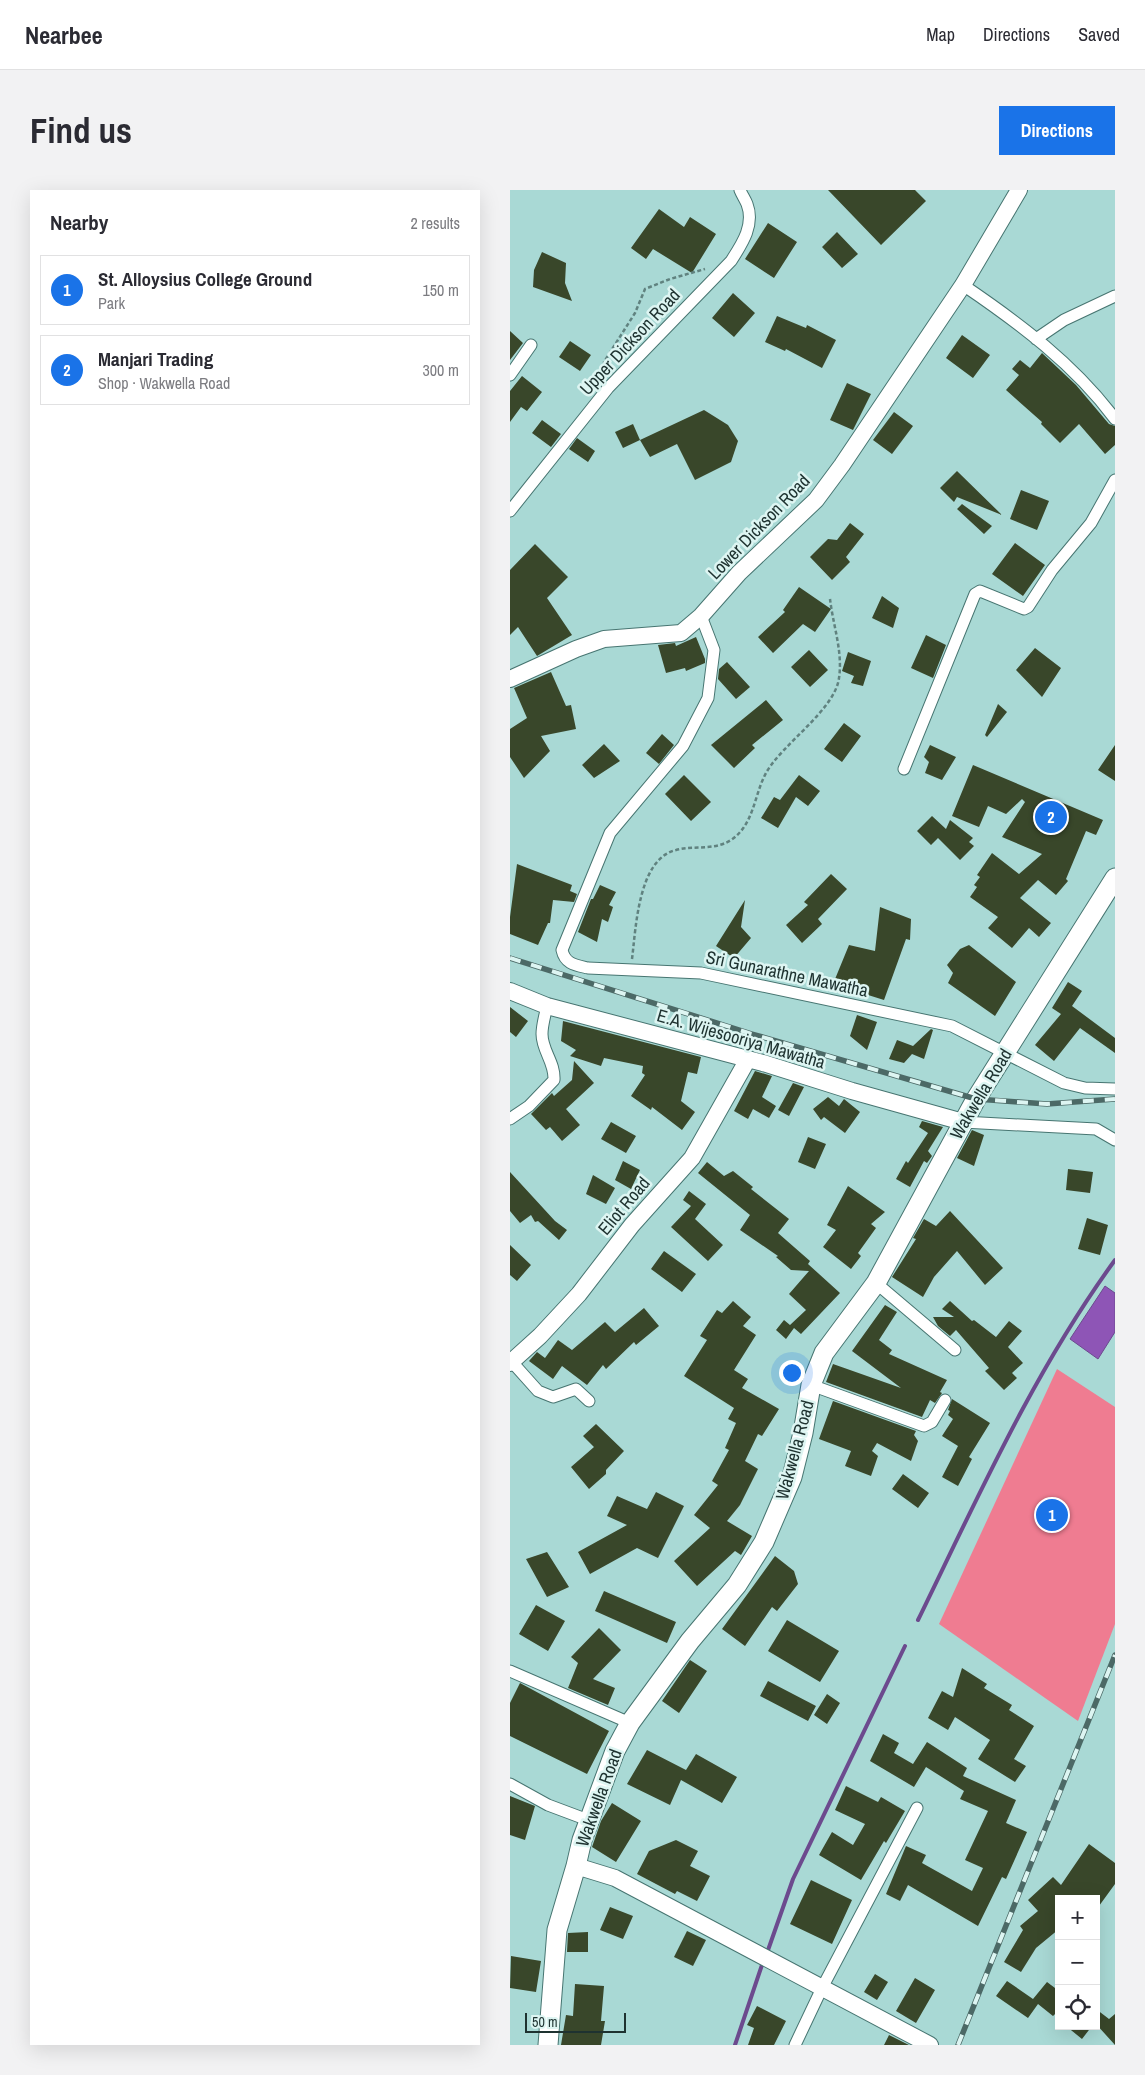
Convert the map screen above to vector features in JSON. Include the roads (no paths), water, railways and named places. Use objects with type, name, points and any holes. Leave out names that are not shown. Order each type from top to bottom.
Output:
[{"type":"main road","name":"Wakwella Road","points":[[548,2045],[557,1930],[588,1820],[615,1751],[630,1723],[690,1641],[736,1585],[764,1542],[792,1477],[803,1433],[811,1384],[824,1353],[876,1283],[963,1122],[1115,878]]},
{"type":"street","name":"Upper Dickson Road","points":[[510,511],[608,388],[731,260],[744,241],[750,222],[748,205],[740,190]]},
{"type":"street","name":"Lower Dickson Road","points":[[510,679],[576,649],[604,640],[681,633],[701,616],[739,573],[816,500],[865,434],[963,285],[1019,190]]},
{"type":"street","points":[[963,285],[1024,327],[1072,370],[1104,403],[1115,419]]},
{"type":"street","points":[[1036,339],[1064,320],[1115,296]]},
{"type":"street","points":[[510,375],[531,345]]},
{"type":"street","points":[[904,769],[975,594],[980,591],[1024,609],[1028,607],[1052,570],[1091,523],[1115,480]]},
{"type":"street","name":"Sri Gunarathne Mawatha","points":[[701,616],[714,650],[708,698],[684,746],[610,833],[562,950],[564,958],[570,964],[588,968],[631,968],[701,973],[952,1026],[1064,1083],[1085,1088],[1115,1089]]},
{"type":"street","name":"E.A. Wijesooriya Mawatha","points":[[510,991],[547,1006],[748,1059],[963,1122]]},
{"type":"street","points":[[510,1119],[529,1106],[554,1080],[554,1068],[548,1058],[542,1034],[547,1006]]},
{"type":"street","name":"Eliot Road","points":[[511,1362],[579,1294],[632,1225],[692,1158],[748,1059]]},
{"type":"street","points":[[963,1122],[1096,1129],[1115,1140]]},
{"type":"street","points":[[876,1283],[954,1350]]},
{"type":"street","points":[[511,1362],[538,1390],[553,1397],[576,1389],[589,1401]]},
{"type":"street","points":[[811,1384],[924,1426],[932,1422],[945,1400]]},
{"type":"street","points":[[510,1671],[630,1723]]},
{"type":"street","points":[[510,1784],[548,1805],[588,1820]]},
{"type":"street","points":[[795,2045],[822,1988],[916,1808]]},
{"type":"street","points":[[576,1866],[615,1878],[930,2045]]},
{"type":"waterway","points":[[918,1620],[985,1481],[1033,1390],[1058,1346],[1115,1260]]},
{"type":"waterway","points":[[767,1953],[793,1879],[905,1646]]},
{"type":"waterway","points":[[735,2045],[763,1962]]},
{"type":"railway","points":[[510,958],[752,1034],[976,1099],[1047,1104],[1115,1099]]},
{"type":"railway","points":[[958,2045],[1115,1655]]},
{"type":"place","name":"Manjari Trading","points":[[1051,817]]},
{"type":"place","name":"St. Alloysius College Ground","points":[[1052,1515]]}]
